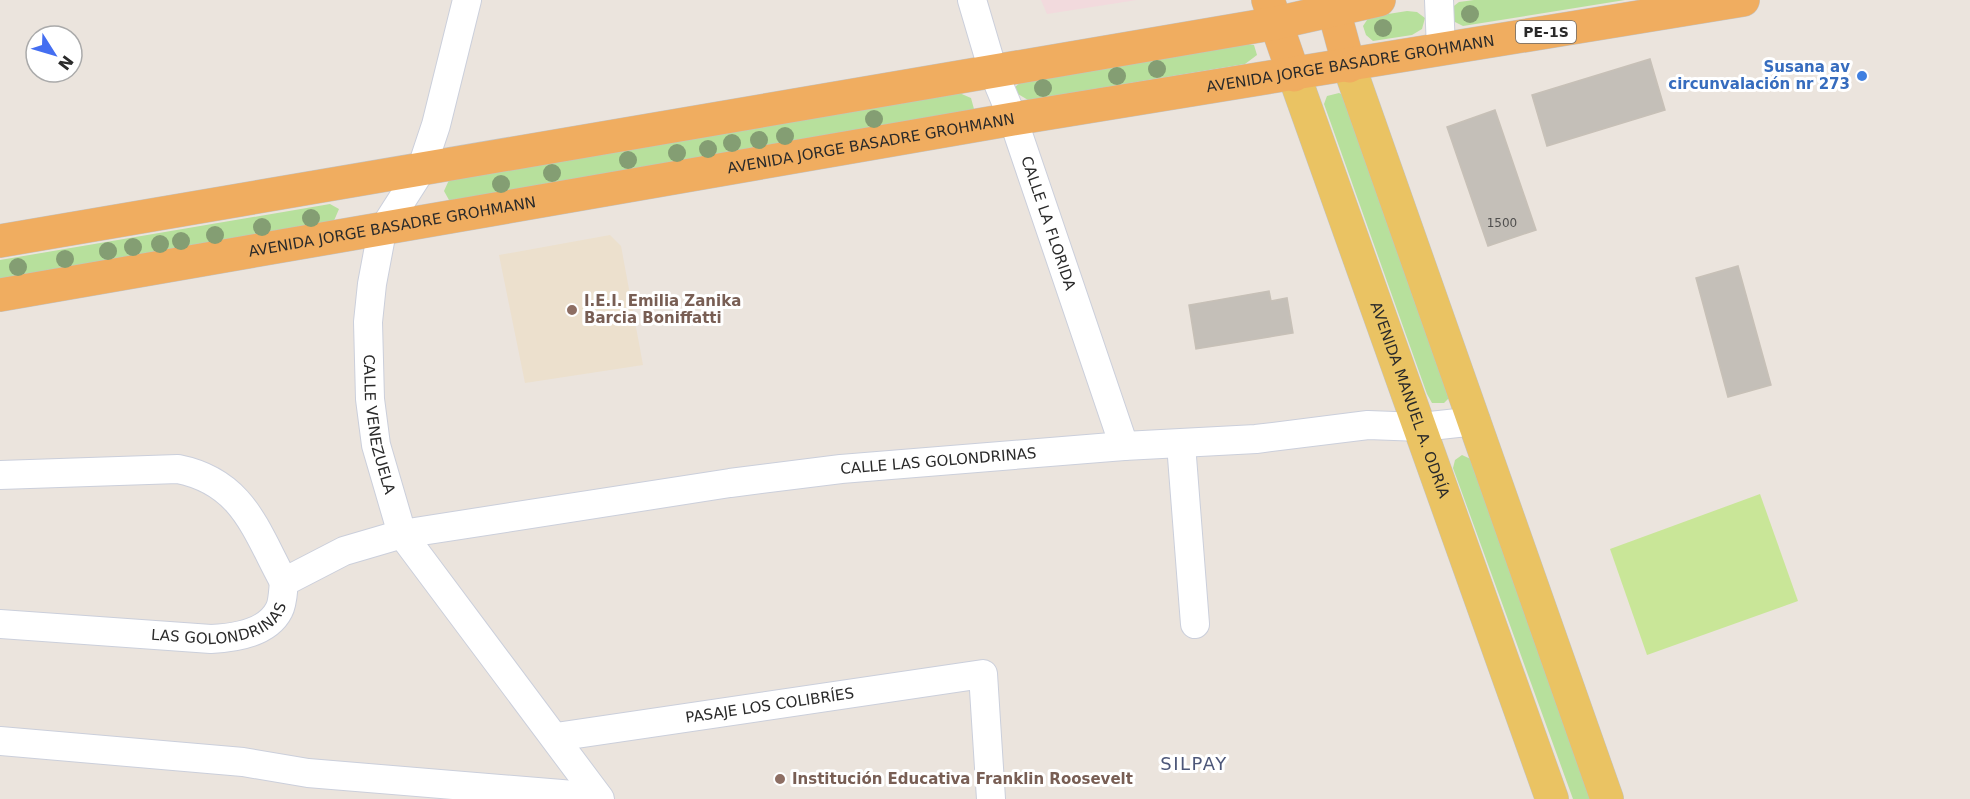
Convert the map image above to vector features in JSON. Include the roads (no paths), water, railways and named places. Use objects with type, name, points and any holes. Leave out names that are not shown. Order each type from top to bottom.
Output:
[{"type":"highway","points":[[0,241],[993,71],[1272,12],[1379,0]]},
{"type":"highway","name":"AVENIDA JORGE BASADRE GROHMANN","points":[[0,296],[1013,119],[1350,66],[1694,4],[1743,0]]},
{"type":"highway","points":[[1333,5],[1350,66]]},
{"type":"highway","name":"AVENIDA MANUEL A. ODRÍA","points":[[1272,12],[1294,75]]},
{"type":"main road","points":[[1350,66],[1607,799]]},
{"type":"main road","name":"AVENIDA MANUEL A. ODRÍA","points":[[1294,75],[1422,427],[1552,799]]},
{"type":"street","name":"CALLE VENEZUELA","points":[[467,0],[436,125],[421,170],[382,231],[372,284],[368,322],[370,399],[382,468],[402,534],[556,737],[599,798]]},
{"type":"street","name":"CALLE LA FLORIDA","points":[[972,0],[993,71],[1013,119],[1124,446]]},
{"type":"street","points":[[1438,0],[1441,49]]},
{"type":"street","name":"CALLE LAS GOLONDRINAS","points":[[402,534],[797,475],[1124,446],[1256,439],[1368,425],[1422,427],[1476,421]]},
{"type":"street","points":[[1181,444],[1195,624]]},
{"type":"street","points":[[0,475],[177,469],[200,474],[222,485],[242,506],[284,582]]},
{"type":"street","name":"LAS GOLONDRINAS","points":[[0,624],[211,639],[239,638],[261,627],[279,611],[284,582],[344,551],[402,534]]},
{"type":"street","name":"PASAJE LOS COLIBRÍES","points":[[556,737],[983,674],[991,799]]},
{"type":"street","points":[[0,741],[232,760],[308,773],[599,798]]},
{"type":"place","name":"Susana av circunvalación nr 273","points":[[1862,76]]},
{"type":"place","name":"I.E.I. Emilia Zanika Barcia Boniffatti","points":[[572,310]]},
{"type":"place","name":"Institución Educativa Franklin Roosevelt","points":[[780,779]]},
{"type":"district","name":"SILPAY","points":[[1194,764]]}]
